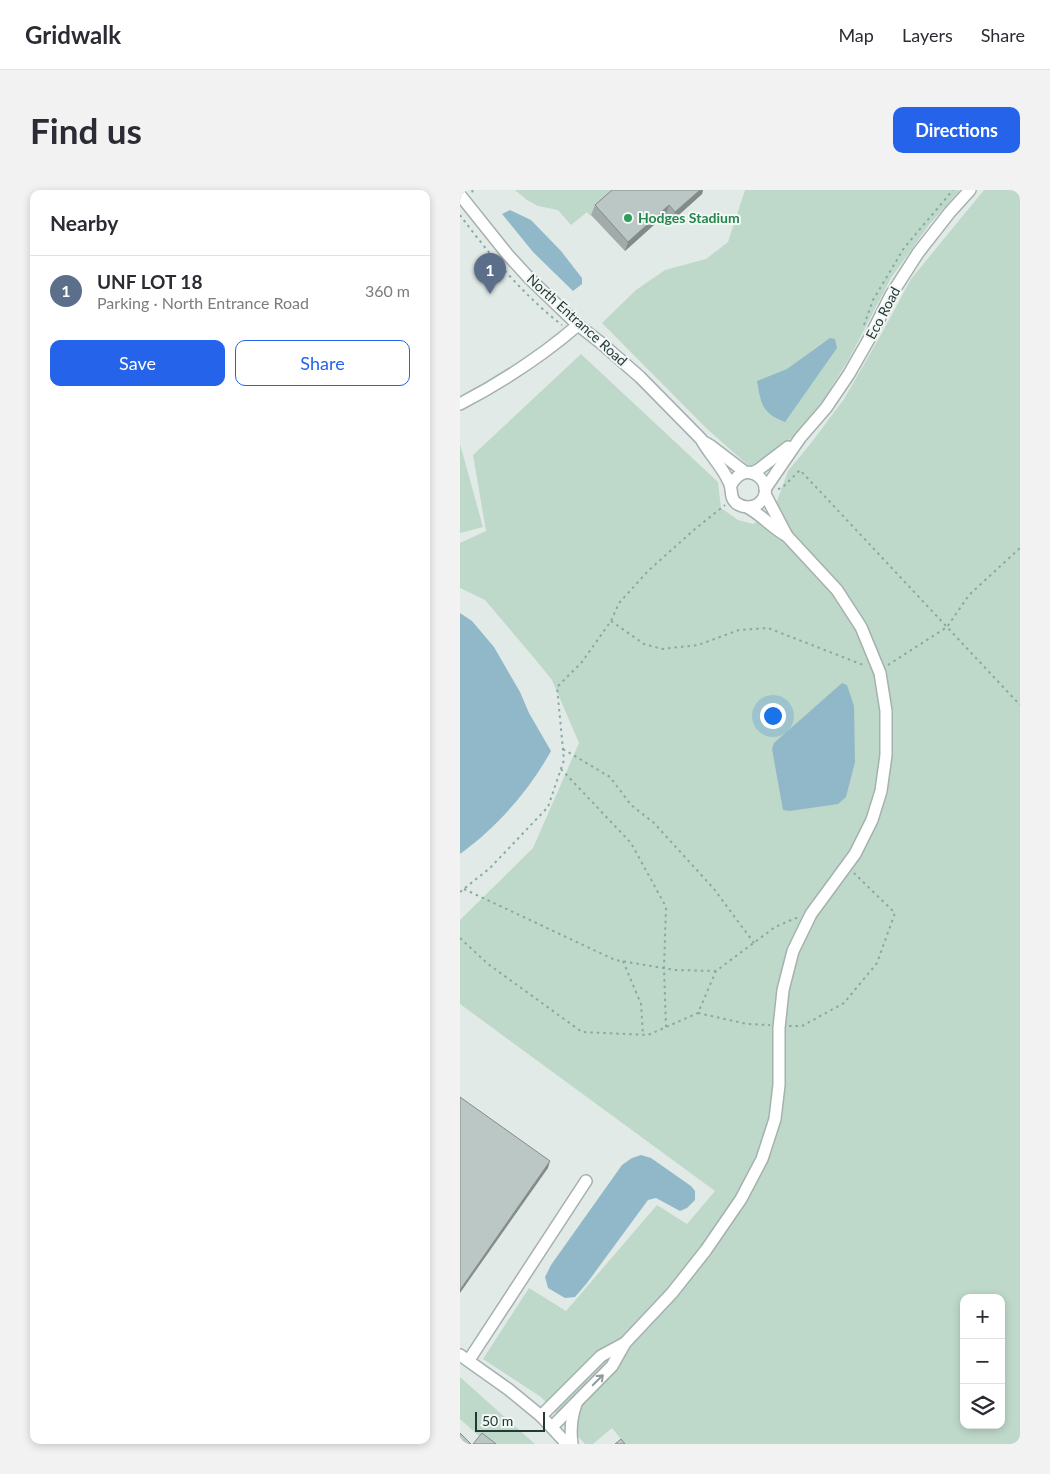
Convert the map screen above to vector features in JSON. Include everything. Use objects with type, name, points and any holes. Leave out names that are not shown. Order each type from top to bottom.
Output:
[{"type":"street","name":"Eco Road","points":[[765,492],[800,438],[826,408],[849,374],[891,295],[918,253],[970,190]]},
{"type":"street","name":"North Entrance Road","points":[[460,195],[508,255],[535,284],[578,325],[640,377],[701,440]]},
{"type":"street","points":[[460,404],[513,374],[578,325]]},
{"type":"street","name":"Eco Road","points":[[748,472],[758,470],[800,438]]},
{"type":"street","points":[[701,440],[748,472],[761,478],[764,483],[765,492],[786,536]]},
{"type":"street","points":[[701,440],[731,485]]},
{"type":"street","points":[[748,472],[739,474],[734,478],[731,485],[733,499],[741,506],[753,507],[759,503],[765,492]]},
{"type":"street","points":[[552,1427],[612,1366],[625,1343],[672,1293],[706,1250],[741,1198],[762,1158],[774,1119],[778,1084],[779,1026],[783,990],[793,951],[811,914],[854,854],[872,820],[881,790],[886,755],[886,711],[879,671],[861,627],[837,590],[786,536],[747,507]]},
{"type":"street","points":[[567,1444],[541,1416],[508,1389],[464,1358],[586,1181]]},
{"type":"street","points":[[541,1416],[601,1356],[625,1343]]},
{"type":"street","points":[[572,1444],[570,1432],[576,1402]]},
{"type":"path","points":[[472,190],[475,198]]},
{"type":"path","points":[[863,327],[874,300],[904,248],[953,190]]},
{"type":"path","points":[[765,492],[782,488],[800,470],[1020,705]]},
{"type":"path","points":[[460,892],[490,868],[548,807],[564,760],[557,687],[582,662],[611,621],[619,603],[648,571],[695,529],[733,499]]},
{"type":"path","points":[[611,621],[644,644],[662,650],[698,645],[739,630],[768,628],[879,671],[947,627],[969,595],[1020,548]]},
{"type":"path","points":[[563,749],[610,777],[631,805],[654,823],[714,889],[754,943]]},
{"type":"path","points":[[561,769],[631,843],[666,907],[664,968],[666,1027]]},
{"type":"path","points":[[460,938],[488,964],[582,1032],[648,1035],[698,1013],[747,1024],[802,1026],[844,1003],[877,963],[894,913],[846,865]]},
{"type":"path","points":[[464,889],[615,960],[676,970],[716,971]]},
{"type":"path","points":[[698,1013],[716,971],[776,927],[796,918],[807,922]]},
{"type":"path","points":[[623,961],[642,1004],[643,1035]]},
{"type":"green space","name":"Hodges Stadium","points":[[515,190],[699,190],[702,194],[672,221],[666,214],[625,251],[587,212],[571,225],[558,210],[538,206]]},
{"type":"green space","points":[[745,190],[960,190],[929,225],[891,278],[849,359],[822,402],[797,434],[750,467],[706,428],[602,323],[636,290],[665,270],[706,259],[728,242]]},
{"type":"green space","points":[[984,190],[1020,190],[1020,1444],[625,1444],[612,1428],[593,1444],[585,1444],[541,1397],[483,1359],[529,1288],[566,1311],[657,1205],[687,1224],[715,1191],[460,1004],[460,920],[533,848],[579,743],[552,680],[485,600],[460,588],[460,543],[486,531],[473,455],[581,354],[718,482],[721,508],[738,520],[753,524],[773,512],[788,471],[844,399],[911,279]]},
{"type":"green space","points":[[460,444],[483,527],[460,533]]},
{"type":"green space","points":[[460,1377],[535,1444],[488,1444],[460,1419]]},
{"type":"water","points":[[510,210],[531,220],[561,251],[582,278],[582,284],[573,291],[533,252],[502,214]]},
{"type":"water","points":[[830,338],[835,339],[837,348],[785,422],[771,415],[764,407],[757,381],[787,369]]},
{"type":"water","points":[[460,613],[472,621],[494,647],[551,751],[533,780],[511,807],[487,832],[460,854]]},
{"type":"water","points":[[842,683],[847,685],[854,706],[855,762],[846,797],[838,804],[790,811],[783,810],[772,749],[774,743]]},
{"type":"water","points":[[641,1155],[651,1158],[691,1186],[695,1191],[695,1200],[687,1208],[680,1211],[656,1198],[648,1200],[575,1297],[565,1298],[548,1288],[545,1277],[551,1265],[622,1165],[632,1158]]},
{"type":"building","points":[[612,190],[700,190],[675,212],[669,205],[628,242],[595,205]]},
{"type":"building","points":[[460,1097],[550,1161],[460,1290]]},
{"type":"building","points":[[460,1433],[471,1444],[460,1443]]},
{"type":"building","points":[[482,1433],[496,1444],[473,1444]]},
{"type":"building","points":[[621,1439],[625,1444],[615,1444]]},
{"type":"place","name":"Hodges Stadium","points":[[628,218]]},
{"type":"place","name":"UNF LOT 18","points":[[490,294]]}]
